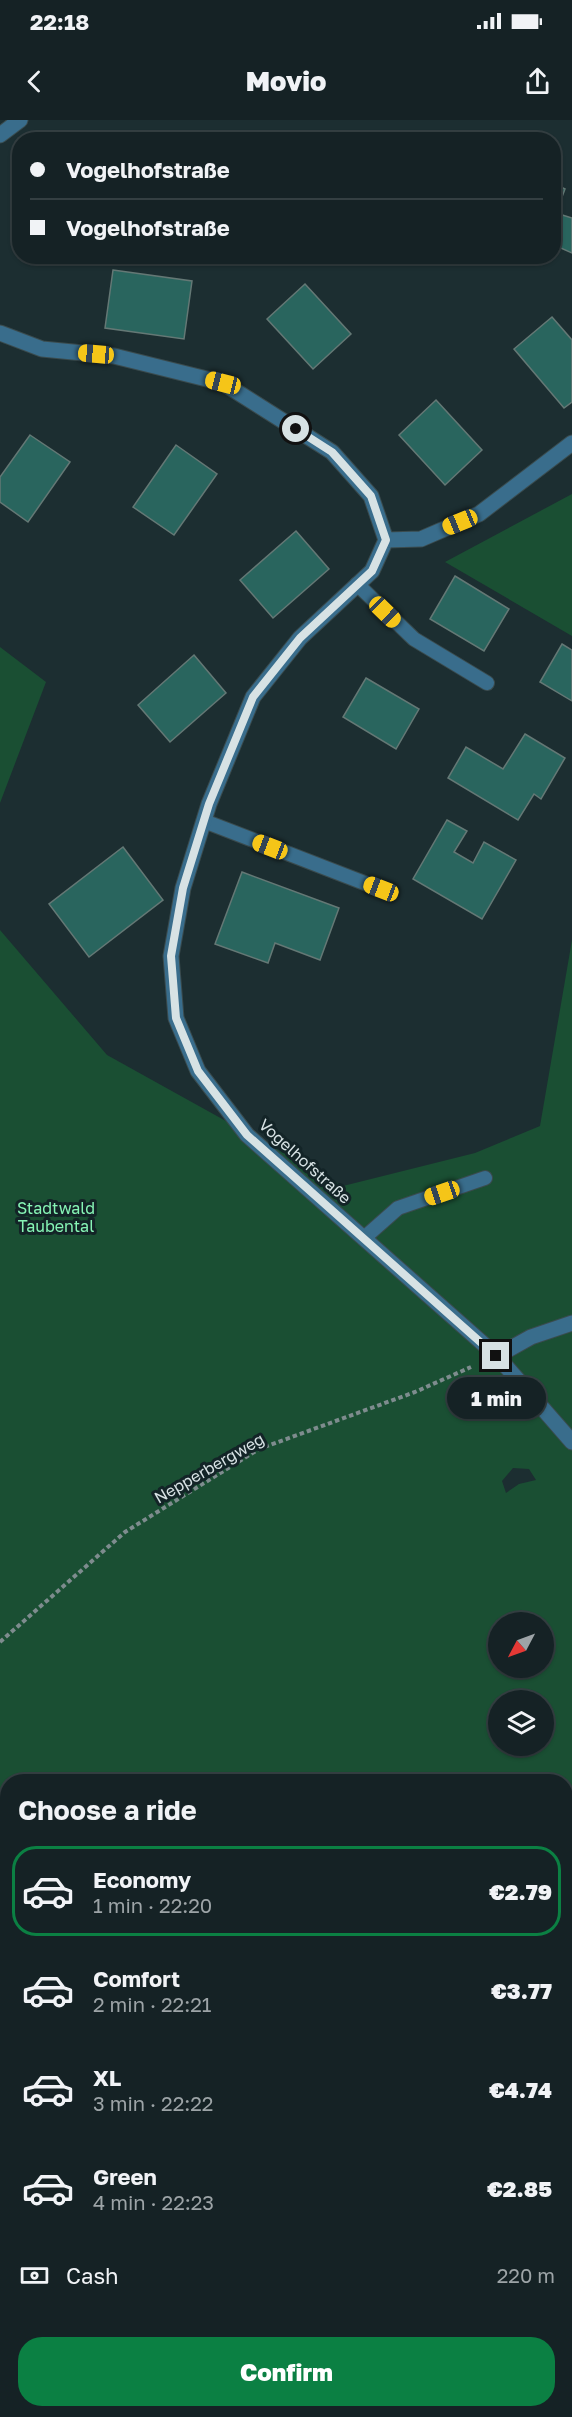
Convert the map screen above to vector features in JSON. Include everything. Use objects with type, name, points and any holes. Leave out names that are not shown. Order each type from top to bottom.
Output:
[{"type":"street","points":[[0,135],[20,120]]},
{"type":"street","points":[[0,333],[42,349],[114,356],[223,383],[332,452],[371,496],[386,540],[421,538],[479,514],[572,443]]},
{"type":"street","name":"Vogelhofstraße","points":[[386,540],[372,571],[300,638],[253,697],[204,821],[183,888],[171,956],[176,1018],[198,1071],[247,1135],[496,1356],[572,1442]]},
{"type":"street","points":[[496,1356],[531,1337],[572,1323]]},
{"type":"lane","points":[[357,584],[414,639],[487,683]]},
{"type":"lane","points":[[204,821],[381,889]]},
{"type":"lane","points":[[364,1238],[398,1208],[485,1178]]},
{"type":"path","name":"Nepperbergweg","points":[[0,1642],[125,1532],[259,1449],[415,1392],[496,1356]]},
{"type":"green space","points":[[572,494],[572,636],[445,562]]},
{"type":"green space","points":[[0,647],[46,682],[0,803]]},
{"type":"green space","name":"Stadtwald Taubental","points":[[0,930],[107,1055],[343,1186],[475,1153],[540,1126],[572,940],[572,1774],[0,1774]],"holes":[[[513,1468],[529,1469],[536,1480],[519,1484],[506,1493],[502,1481]]]},
{"type":"building","points":[[561,187],[565,189],[561,200]]},
{"type":"building","points":[[561,215],[572,218],[572,253],[561,248]]},
{"type":"building","points":[[113,270],[192,281],[184,339],[105,328]]},
{"type":"building","points":[[305,284],[351,334],[313,369],[267,319]]},
{"type":"building","points":[[552,317],[572,340],[572,402],[564,408],[514,349]]},
{"type":"building","points":[[436,400],[482,450],[445,485],[399,435]]},
{"type":"building","points":[[30,435],[70,462],[28,522],[0,502],[0,477]]},
{"type":"building","points":[[176,445],[217,474],[174,535],[133,507]]},
{"type":"building","points":[[296,531],[329,569],[273,618],[240,580]]},
{"type":"building","points":[[455,576],[509,609],[484,651],[430,619]]},
{"type":"building","points":[[562,644],[572,650],[572,701],[540,682]]},
{"type":"building","points":[[194,655],[226,693],[170,742],[138,705]]},
{"type":"building","points":[[366,678],[419,709],[396,749],[343,717]]},
{"type":"building","points":[[525,734],[565,758],[541,799],[534,794],[518,820],[448,778],[466,747],[503,769]]},
{"type":"building","points":[[447,820],[467,831],[454,852],[473,863],[484,842],[516,860],[482,919],[413,879]]},
{"type":"building","points":[[123,847],[163,900],[89,957],[49,904]]},
{"type":"building","points":[[242,872],[339,908],[320,960],[275,943],[268,963],[215,944]]},
{"type":"route","points":[[296,429],[332,452],[371,496],[386,540],[372,571],[300,638],[253,697],[209,804],[183,888],[171,956],[176,1018],[198,1071],[247,1135],[496,1356]]}]
